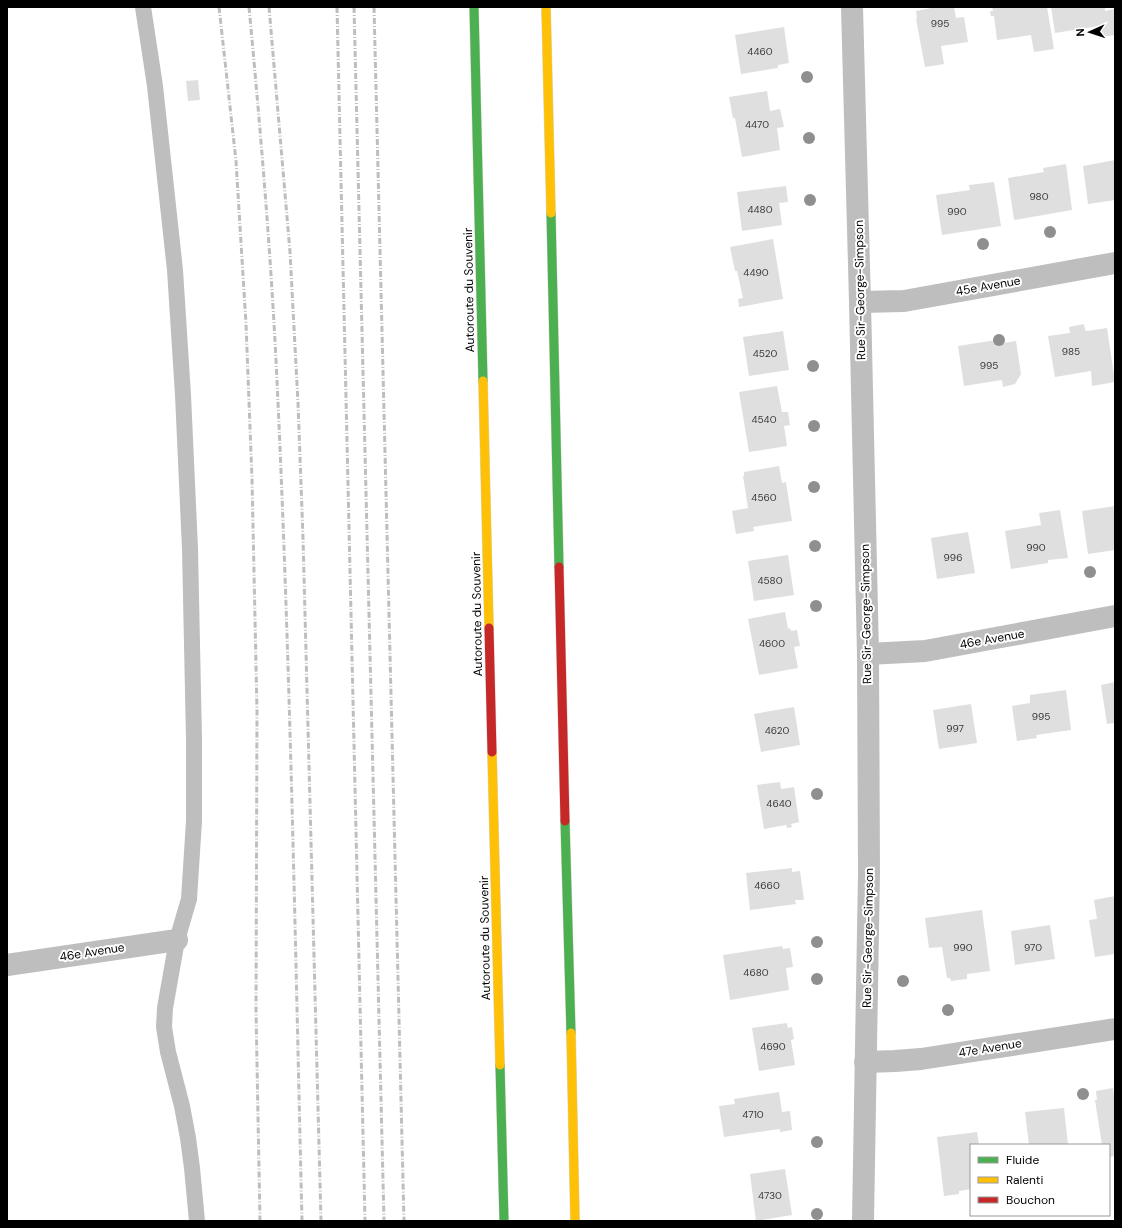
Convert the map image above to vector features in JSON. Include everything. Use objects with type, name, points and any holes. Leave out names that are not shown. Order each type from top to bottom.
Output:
[{"type":"highway","name":"Autoroute du Souvenir","points":[[474,7],[504,1221]]},
{"type":"highway","points":[[546,7],[575,1221]]},
{"type":"street","name":"Rue Sir-George-Simpson","points":[[852,7],[868,654],[869,873],[863,1221]]},
{"type":"street","name":"45e Avenue","points":[[860,302],[904,301],[1115,263]]},
{"type":"street","name":"46e Avenue","points":[[868,654],[925,651],[1115,616]]},
{"type":"street","name":"46e Avenue","points":[[7,965],[177,940]]},
{"type":"street","name":"47e Avenue","points":[[865,1062],[921,1059],[1115,1029]]},
{"type":"lane","points":[[143,7],[156,93],[174,270],[183,395],[190,549],[194,739],[194,821],[189,899],[177,940],[165,1008],[164,1027],[168,1052],[182,1106],[188,1138],[197,1221]]},
{"type":"building","points":[[936,7],[954,7],[956,18],[964,17],[968,42],[941,46],[944,64],[925,67],[916,19],[916,11]]},
{"type":"building","points":[[992,7],[1047,7],[1054,49],[1034,52],[1031,35],[997,40],[994,16],[991,16],[990,11],[993,11]]},
{"type":"building","points":[[1051,7],[1105,7],[1105,11],[1115,9],[1115,35],[1101,37],[1099,26],[1055,33]]},
{"type":"building","points":[[784,27],[789,63],[778,65],[778,68],[741,74],[735,35]]},
{"type":"building","points":[[198,80],[200,100],[188,101],[186,81]]},
{"type":"building","points":[[767,91],[770,111],[780,109],[784,127],[777,128],[780,150],[742,157],[735,118],[733,118],[729,97]]},
{"type":"building","points":[[1115,160],[1115,200],[1088,204],[1083,166]]},
{"type":"building","points":[[1066,164],[1072,210],[1014,220],[1008,178],[1044,172],[1043,168]]},
{"type":"building","points":[[994,182],[1001,226],[942,235],[936,195],[970,190],[969,185]]},
{"type":"building","points":[[786,186],[788,202],[779,203],[782,225],[742,231],[737,192]]},
{"type":"building","points":[[773,239],[783,299],[739,307],[738,299],[743,298],[730,247]]},
{"type":"building","points":[[1084,324],[1085,330],[1087,331],[1107,328],[1115,382],[1092,386],[1091,371],[1055,377],[1048,336],[1070,333],[1069,327]]},
{"type":"building","points":[[783,331],[789,370],[749,376],[743,337]]},
{"type":"building","points":[[996,340],[996,344],[1016,341],[1021,374],[1015,384],[1003,387],[1002,380],[964,386],[958,346]]},
{"type":"building","points":[[777,386],[782,412],[788,412],[790,425],[784,426],[787,446],[749,452],[739,392]]},
{"type":"building","points":[[779,466],[782,483],[786,482],[792,521],[753,527],[754,531],[736,534],[732,511],[748,508],[743,476],[744,472]]},
{"type":"building","points":[[1115,506],[1115,550],[1088,554],[1082,511]]},
{"type":"building","points":[[1060,510],[1068,558],[1048,560],[1048,563],[1011,569],[1005,531],[1041,525],[1039,513]]},
{"type":"building","points":[[968,532],[975,573],[937,579],[931,538]]},
{"type":"building","points":[[788,555],[794,595],[754,601],[748,561]]},
{"type":"building","points":[[785,612],[788,629],[790,628],[791,631],[797,630],[800,646],[794,647],[798,668],[759,675],[748,619]]},
{"type":"building","points":[[1115,682],[1115,723],[1107,724],[1101,685]]},
{"type":"building","points":[[1066,690],[1071,730],[1036,735],[1037,738],[1017,741],[1012,706],[1030,703],[1030,695]]},
{"type":"building","points":[[971,704],[977,743],[939,749],[933,710]]},
{"type":"building","points":[[794,707],[800,745],[761,752],[754,714]]},
{"type":"building","points":[[780,782],[781,789],[794,787],[799,822],[791,824],[792,827],[787,828],[786,825],[764,829],[757,785]]},
{"type":"building","points":[[792,868],[792,872],[800,871],[804,900],[795,900],[796,904],[750,910],[746,873]]},
{"type":"building","points":[[1115,896],[1115,954],[1095,957],[1089,920],[1097,919],[1094,900]]},
{"type":"building","points":[[982,910],[990,971],[967,974],[967,979],[951,981],[950,978],[947,978],[942,947],[929,948],[925,918]]},
{"type":"building","points":[[1050,925],[1055,959],[1015,965],[1011,931]]},
{"type":"building","points":[[782,946],[783,949],[790,948],[793,967],[786,968],[789,990],[730,1000],[723,955]]},
{"type":"building","points":[[787,1023],[788,1028],[792,1027],[794,1039],[791,1040],[795,1065],[759,1071],[752,1028]]},
{"type":"building","points":[[1113,1088],[1115,1095],[1115,1156],[1110,1157],[1110,1144],[1102,1144],[1095,1100],[1097,1100],[1096,1091]]},
{"type":"building","points":[[779,1092],[782,1112],[790,1111],[792,1130],[780,1132],[780,1129],[724,1137],[719,1106],[735,1104],[734,1099]]},
{"type":"building","points":[[1064,1108],[1068,1144],[1029,1144],[1025,1112]]},
{"type":"building","points":[[977,1132],[979,1144],[970,1144],[970,1189],[959,1191],[959,1194],[944,1196],[937,1137]]},
{"type":"building","points":[[785,1169],[792,1215],[756,1221],[750,1174]]},
{"type":"railway","points":[[219,7],[236,161],[246,324],[252,479],[257,712],[256,1011],[260,1221]]},
{"type":"railway","points":[[249,7],[271,272],[281,468],[292,790],[302,1221]]},
{"type":"railway","points":[[269,7],[290,252],[298,403],[303,538],[321,1221]]},
{"type":"railway","points":[[337,7],[365,1221]]},
{"type":"railway","points":[[354,7],[384,1221]]},
{"type":"railway","points":[[374,7],[404,1221]]},
{"type":"traffic: fast","points":[[474,7],[483,381]]},
{"type":"traffic: fast","points":[[551,213],[559,567]]},
{"type":"traffic: fast","points":[[565,821],[571,1033]]},
{"type":"traffic: fast","points":[[500,1065],[504,1221]]},
{"type":"traffic: slow","points":[[546,7],[551,213]]},
{"type":"traffic: slow","points":[[483,381],[489,628]]},
{"type":"traffic: slow","points":[[492,752],[500,1065]]},
{"type":"traffic: slow","points":[[571,1033],[575,1221]]},
{"type":"traffic: jam","points":[[559,567],[565,821]]},
{"type":"traffic: jam","points":[[489,628],[492,752]]}]
